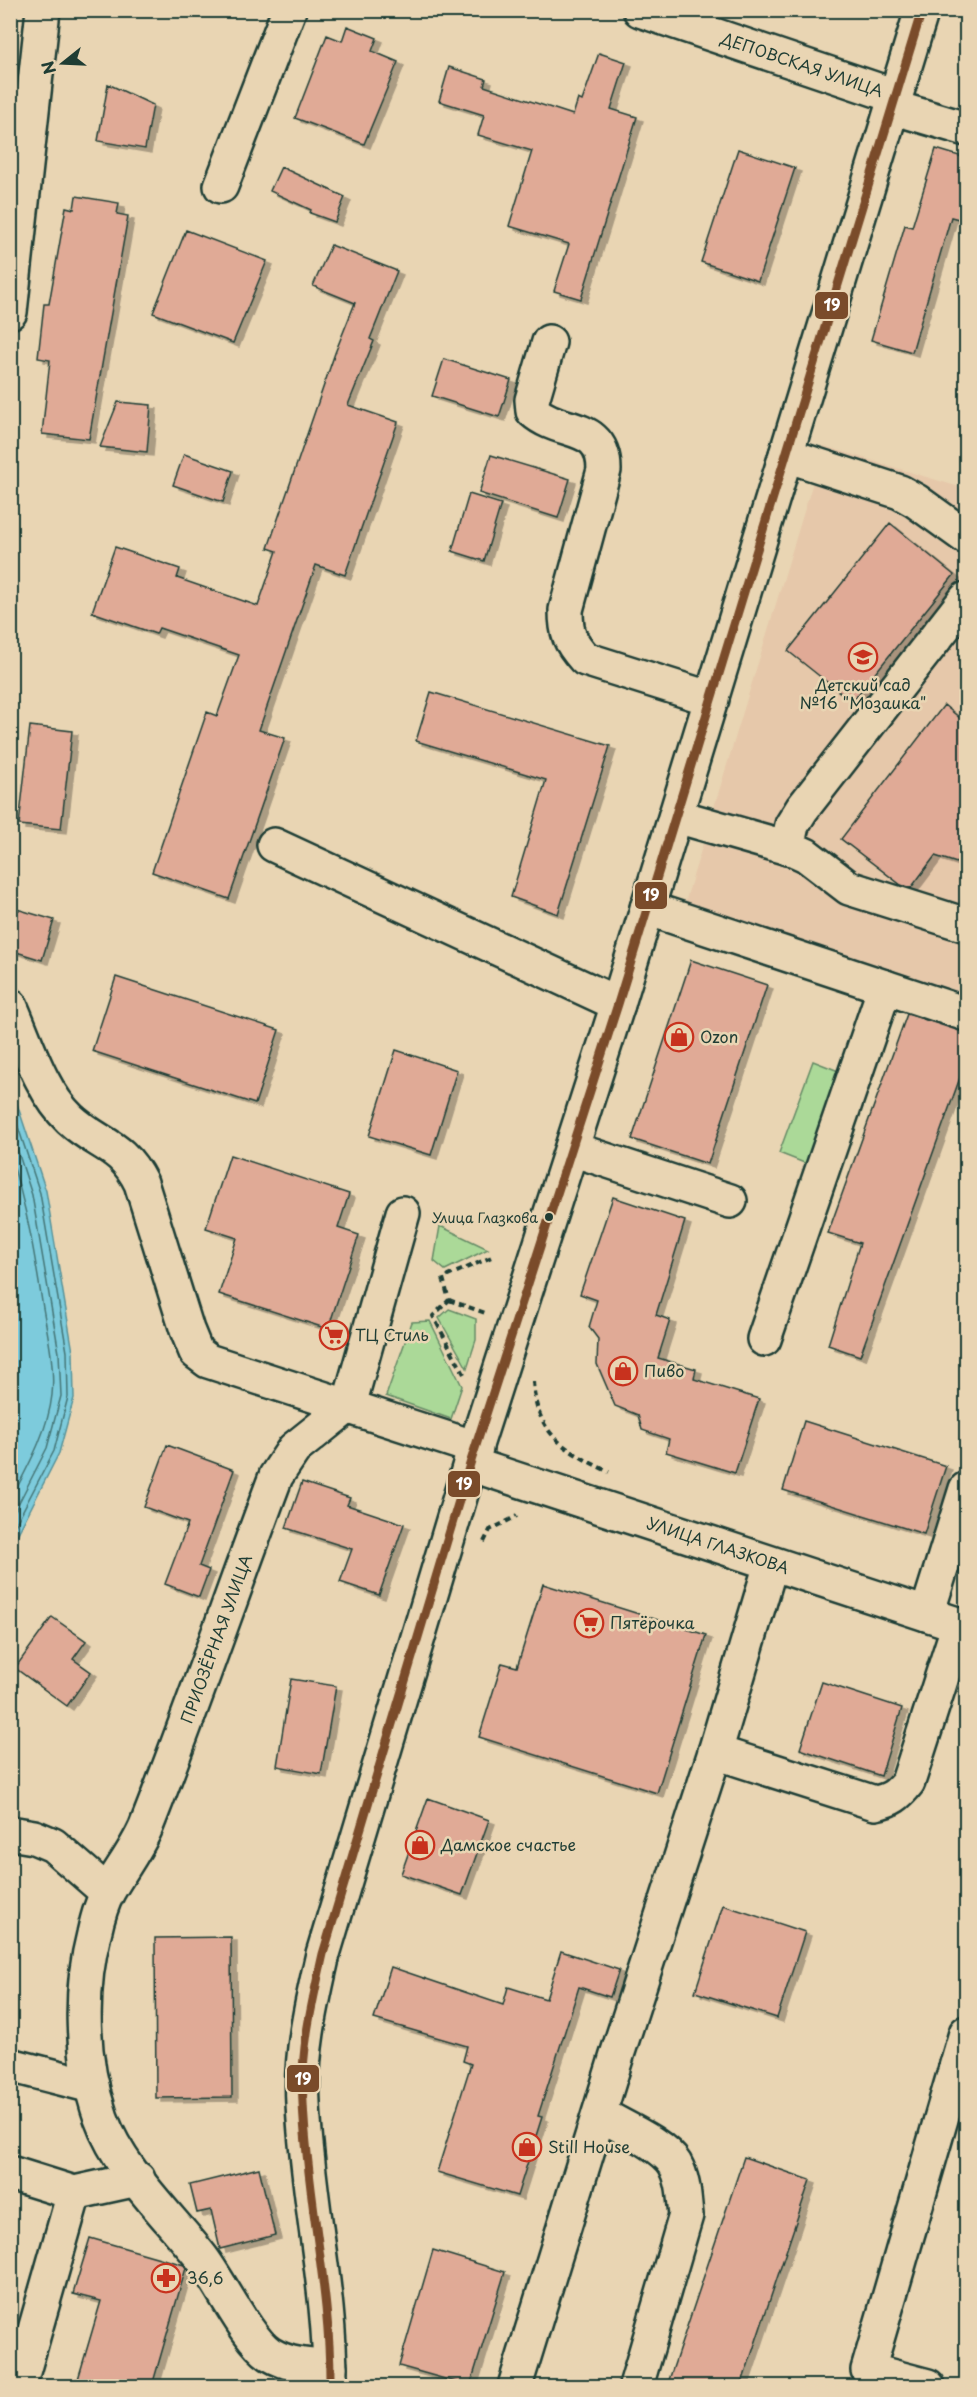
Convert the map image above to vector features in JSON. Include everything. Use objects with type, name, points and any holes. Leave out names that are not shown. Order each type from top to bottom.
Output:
[{"type":"street","points":[[10,312],[43,10]]},
{"type":"street","points":[[221,186],[289,10]]},
{"type":"street","name":"ДЕПОВСКАЯ УЛИЦА","points":[[640,10],[966,129]]},
{"type":"street","points":[[330,2377],[328,2322],[309,2179],[302,2101],[306,2033],[323,1954],[473,1456],[618,1004],[922,10]]},
{"type":"street","points":[[549,342],[532,399],[533,411],[542,419],[586,434],[597,441],[604,454],[604,470],[566,610],[566,630],[572,644],[585,659],[712,699]]},
{"type":"street","points":[[786,455],[900,492],[966,537]]},
{"type":"street","points":[[787,848],[792,825],[802,809],[966,599]]},
{"type":"street","points":[[676,816],[806,855],[849,888],[966,925]]},
{"type":"street","points":[[274,845],[618,1004]]},
{"type":"street","points":[[647,908],[966,1014]]},
{"type":"street","points":[[764,1340],[885,987]]},
{"type":"street","name":"УЛИЦА ГЛАЗКОВА","points":[[10,1005],[52,1099],[71,1120],[120,1153],[132,1165],[141,1183],[187,1330],[196,1352],[208,1361],[349,1405],[473,1456],[771,1564],[963,1625]]},
{"type":"street","points":[[572,1149],[730,1201]]},
{"type":"street","points":[[349,1405],[403,1213]]},
{"type":"street","name":"ПРИОЗЁРНАЯ УЛИЦА","points":[[330,2377],[268,2353],[255,2339],[205,2262],[116,2150],[102,2120],[92,2086],[85,2040],[88,1961],[94,1933],[108,1892],[144,1830],[276,1476],[294,1449],[349,1405]]},
{"type":"street","points":[[927,1614],[966,1489]]},
{"type":"street","points":[[515,2386],[715,1752],[771,1564]]},
{"type":"street","points":[[715,1752],[875,1803],[889,1801],[899,1794],[908,1782],[963,1625]]},
{"type":"street","points":[[10,1833],[34,1837],[53,1845],[108,1892]]},
{"type":"street","points":[[928,2386],[867,2370],[966,2033]]},
{"type":"street","points":[[10,2065],[92,2086]]},
{"type":"street","points":[[600,2114],[660,2148],[674,2163],[683,2186],[686,2215],[636,2386]]},
{"type":"street","points":[[10,2173],[74,2193],[138,2179]]},
{"type":"street","points":[[19,2386],[74,2193]]},
{"type":"path","points":[[449,1300],[442,1278],[494,1256]]},
{"type":"path","points":[[449,1300],[486,1313]]},
{"type":"path","points":[[449,1300],[433,1316],[465,1376]]},
{"type":"path","points":[[479,1550],[490,1530],[525,1514]]},
{"type":"shaded area","name":"Детский сад №16 \"Мозаика\"","points":[[824,446],[966,489],[966,1003],[684,906]]},
{"type":"green space","points":[[813,1061],[841,1072],[807,1164],[779,1153]]},
{"type":"green space","points":[[440,1226],[488,1249],[445,1270],[434,1261]]},
{"type":"green space","points":[[449,1309],[476,1319],[476,1340],[467,1368],[439,1318]]},
{"type":"green space","points":[[430,1321],[462,1386],[451,1419],[386,1396],[412,1322]]},
{"type":"water","points":[[11,1086],[46,1191],[73,1352],[74,1398],[59,1453],[11,1547]]},
{"type":"building","points":[[347,26],[377,38],[372,51],[398,62],[364,144],[295,118],[327,35],[342,41]]},
{"type":"building","points":[[599,53],[626,62],[611,109],[637,117],[581,299],[554,291],[569,244],[509,226],[532,151],[478,135],[484,115],[439,101],[449,67],[486,79],[484,86],[573,115],[578,99],[582,101]]},
{"type":"building","points":[[108,84],[153,105],[145,149],[98,141]]},
{"type":"building","points":[[738,149],[795,168],[758,281],[701,262]]},
{"type":"building","points":[[936,149],[966,158],[966,221],[951,217],[912,352],[871,340],[905,225],[912,227]]},
{"type":"building","points":[[281,167],[345,197],[335,222],[310,213],[311,210],[270,191]]},
{"type":"building","points":[[76,196],[119,203],[117,214],[128,216],[89,439],[42,434],[50,360],[38,358],[44,304],[49,304],[66,207],[74,209]]},
{"type":"building","points":[[186,230],[267,261],[233,343],[153,313]]},
{"type":"building","points":[[331,245],[397,271],[370,339],[374,341],[348,405],[398,422],[345,575],[316,565],[259,730],[285,738],[229,899],[152,872],[207,712],[217,716],[239,655],[159,628],[156,634],[92,612],[115,547],[180,569],[177,578],[258,606],[277,551],[268,548],[335,353],[355,303],[313,286]]},
{"type":"building","points":[[444,359],[511,380],[499,417],[432,396]]},
{"type":"building","points":[[118,402],[151,405],[147,452],[100,447]]},
{"type":"building","points":[[184,454],[233,471],[223,502],[173,485]]},
{"type":"building","points":[[491,455],[570,479],[558,518],[479,493]]},
{"type":"building","points":[[469,494],[501,504],[484,561],[452,551]]},
{"type":"building","points":[[890,523],[954,575],[852,702],[788,651]]},
{"type":"building","points":[[431,692],[610,746],[558,914],[511,897],[546,780],[416,741]]},
{"type":"building","points":[[944,705],[966,723],[966,866],[935,856],[911,888],[901,885],[841,839]]},
{"type":"building","points":[[30,726],[72,731],[61,829],[19,825]]},
{"type":"building","points":[[10,907],[54,920],[42,960],[10,950]]},
{"type":"building","points":[[691,960],[767,985],[708,1164],[632,1139]]},
{"type":"building","points":[[116,977],[279,1030],[255,1104],[92,1051]]},
{"type":"building","points":[[907,1014],[966,1032],[966,1061],[860,1356],[828,1345],[860,1243],[828,1233]]},
{"type":"building","points":[[396,1050],[457,1070],[431,1155],[369,1136]]},
{"type":"building","points":[[230,1155],[349,1194],[338,1228],[359,1235],[328,1329],[219,1294],[237,1238],[206,1228]]},
{"type":"building","points":[[613,1197],[685,1221],[656,1315],[670,1320],[658,1358],[696,1369],[694,1379],[759,1399],[735,1473],[666,1452],[669,1439],[642,1430],[638,1415],[615,1406],[597,1364],[598,1339],[589,1327],[597,1300],[580,1294]]},
{"type":"building","points":[[804,1421],[946,1466],[924,1534],[783,1490]]},
{"type":"building","points":[[167,1445],[234,1470],[199,1566],[209,1570],[199,1597],[165,1584],[188,1523],[144,1507]]},
{"type":"building","points":[[302,1482],[350,1498],[347,1505],[404,1524],[379,1595],[340,1582],[352,1549],[286,1528]]},
{"type":"building","points":[[543,1584],[706,1635],[657,1793],[479,1737],[502,1663],[517,1667]]},
{"type":"building","points":[[52,1617],[86,1641],[73,1659],[91,1672],[67,1706],[15,1668]]},
{"type":"building","points":[[291,1679],[336,1686],[321,1774],[277,1766]]},
{"type":"building","points":[[822,1682],[902,1708],[881,1776],[800,1749]]},
{"type":"building","points":[[428,1798],[489,1820],[462,1895],[401,1874]]},
{"type":"building","points":[[723,1905],[805,1932],[777,2018],[695,1992]]},
{"type":"building","points":[[231,1937],[232,2097],[156,2098],[155,1938]]},
{"type":"building","points":[[561,1951],[619,1970],[610,1997],[579,1987],[538,2116],[542,2117],[517,2196],[437,2172],[471,2064],[463,2061],[467,2046],[374,2019],[391,1967],[503,2005],[508,1987],[546,1999]]},
{"type":"building","points":[[744,2157],[810,2180],[741,2386],[667,2386]]},
{"type":"building","points":[[259,2168],[275,2235],[220,2249],[211,2210],[197,2213],[190,2185]]},
{"type":"building","points":[[90,2238],[184,2265],[186,2268],[152,2386],[76,2386],[101,2301],[73,2294]]},
{"type":"building","points":[[433,2250],[505,2272],[470,2386],[399,2366]]},
{"type":"transit line","name":"19","points":[[330,2386],[327,2315],[305,2139],[303,2103],[303,2065],[323,1954],[470,1464],[618,1004],[922,10]]},
{"type":"place","name":"Детский сад №16 \"Мозаика\"","points":[[863,657]]},
{"type":"place","name":"Ozon","points":[[679,1037]]},
{"type":"place","name":"Улица Глазкова","points":[[549,1217]]},
{"type":"place","name":"ТЦ Стиль","points":[[334,1335]]},
{"type":"place","name":"Пиво","points":[[623,1371]]},
{"type":"place","name":"Пятёрочка","points":[[589,1623]]},
{"type":"place","name":"Дамское счастье","points":[[420,1845]]},
{"type":"place","name":"Still House","points":[[527,2147]]},
{"type":"place","name":"36,6","points":[[166,2278]]}]
